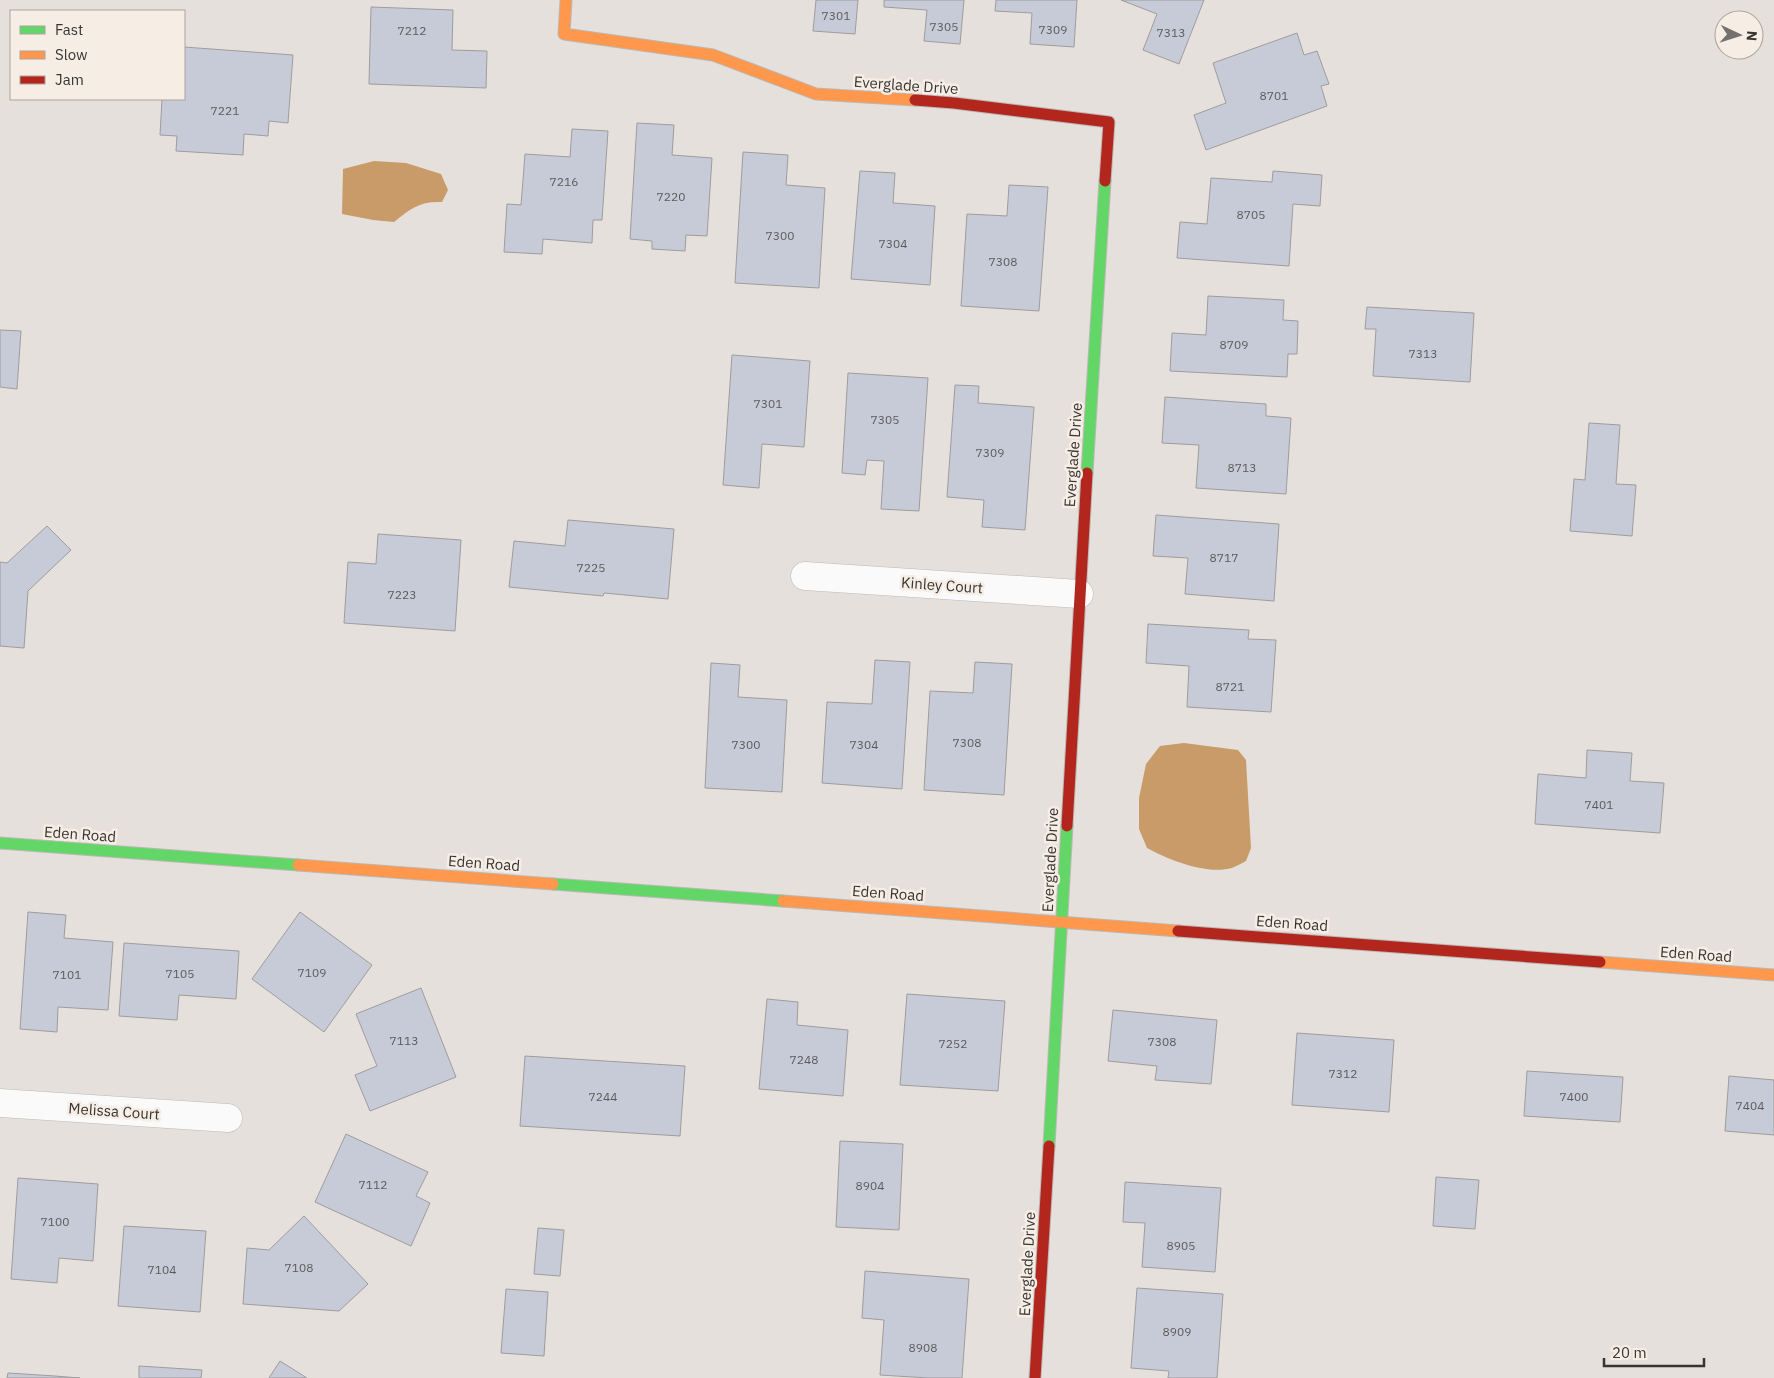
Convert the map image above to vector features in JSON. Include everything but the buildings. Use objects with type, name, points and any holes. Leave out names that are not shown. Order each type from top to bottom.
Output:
[{"type":"street","name":"Everglade Drive","points":[[566,0],[564,34],[713,55],[816,94],[954,103],[1109,122],[1078,594],[1062,921],[1035,1378]]},
{"type":"street","name":"Kinley Court","points":[[805,576],[1078,594]]},
{"type":"street","name":"Eden Road","points":[[0,843],[1774,974]]},
{"type":"street","name":"Melissa Court","points":[[0,1103],[228,1118]]},
{"type":"shaded area","points":[[374,161],[406,163],[441,174],[448,190],[442,202],[416,206],[394,222],[342,214],[343,169]]},
{"type":"shaded area","points":[[1184,743],[1238,750],[1246,760],[1251,848],[1246,861],[1232,868],[1211,870],[1199,868],[1166,857],[1147,848],[1139,829],[1139,798],[1146,764],[1160,746]]},
{"type":"traffic: fast","points":[[1087,473],[1105,181]]},
{"type":"traffic: fast","points":[[1049,1146],[1067,826]]},
{"type":"traffic: fast","points":[[0,843],[298,865]]},
{"type":"traffic: fast","points":[[553,884],[783,901]]},
{"type":"traffic: slow","points":[[566,0],[564,34],[713,55],[816,94],[915,100]]},
{"type":"traffic: slow","points":[[298,865],[553,884]]},
{"type":"traffic: slow","points":[[783,901],[1178,931]]},
{"type":"traffic: slow","points":[[1600,962],[1774,975]]},
{"type":"traffic: jam","points":[[915,100],[1109,122],[1105,181]]},
{"type":"traffic: jam","points":[[1067,826],[1087,473]]},
{"type":"traffic: jam","points":[[1178,931],[1600,962]]},
{"type":"traffic: jam","points":[[1035,1378],[1049,1146]]}]
